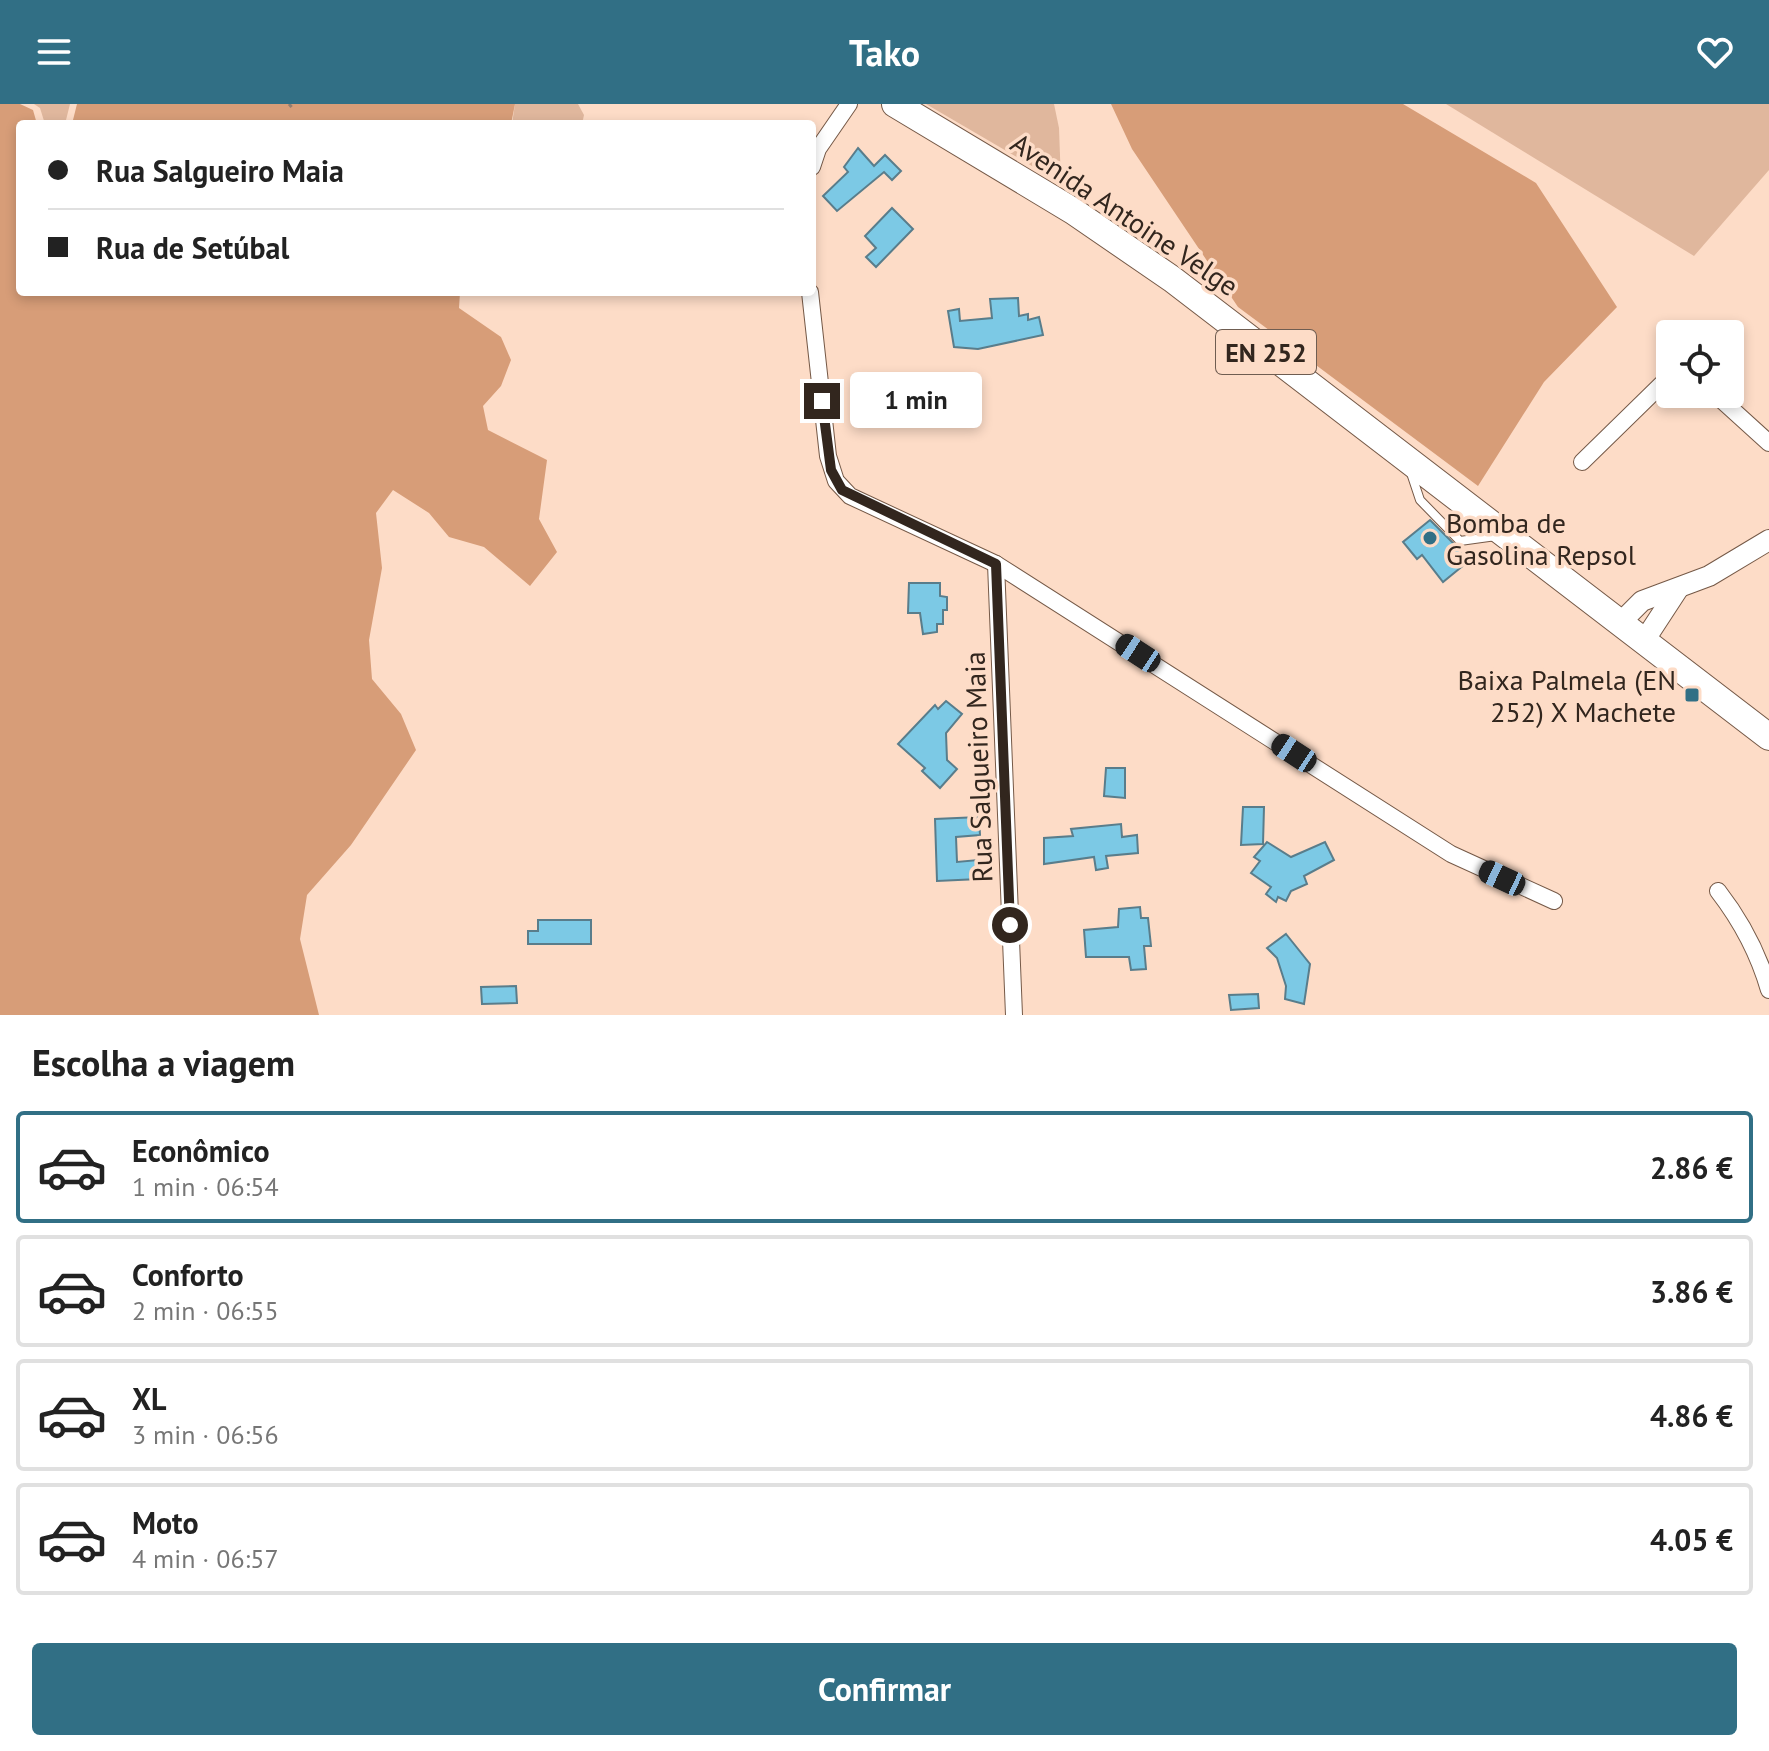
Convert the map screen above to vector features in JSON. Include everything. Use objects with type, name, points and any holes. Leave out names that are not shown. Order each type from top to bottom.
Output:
[{"type":"main road","name":"Avenida Antoine Velge","points":[[895,104],[1073,211],[1172,279],[1769,737]]},
{"type":"street","points":[[816,155],[849,104]]},
{"type":"street","points":[[810,296],[828,456],[836,481],[850,496],[996,564],[1451,854],[1554,901]]},
{"type":"street","points":[[1582,462],[1656,390]]},
{"type":"street","points":[[1730,408],[1769,443]]},
{"type":"street","points":[[1620,623],[1642,601],[1722,569],[1769,540]]},
{"type":"street","name":"Rua Salgueiro Maia","points":[[996,564],[1014,1015]]},
{"type":"street","points":[[1644,641],[1678,589]]},
{"type":"street","points":[[1718,891],[1754,945],[1769,990]]},
{"type":"path","points":[[289,104],[295,111]]},
{"type":"shaded area","points":[[0,104],[20,104],[33,110],[36,120],[16,120],[16,296],[460,296],[459,308],[501,337],[511,360],[501,386],[483,406],[488,430],[547,460],[539,519],[557,552],[530,586],[484,547],[449,537],[429,513],[393,490],[376,513],[382,568],[369,640],[372,679],[401,714],[416,750],[351,845],[307,895],[300,939],[319,1015],[0,1015]]},
{"type":"shaded area","points":[[34,104],[70,104],[66,120],[44,120],[40,108]]},
{"type":"shaded area","points":[[77,104],[515,104],[512,120],[73,120]]},
{"type":"shaded area","points":[[515,104],[578,104],[584,115],[583,120],[513,120]]},
{"type":"shaded area","points":[[926,104],[1054,104],[1059,128],[1061,183]]},
{"type":"shaded area","points":[[1111,104],[1403,104],[1536,183],[1617,307],[1544,382],[1478,486],[1238,307],[1132,149]]},
{"type":"shaded area","points":[[1446,104],[1769,104],[1769,170],[1694,256]]},
{"type":"building","points":[[858,148],[874,166],[885,155],[901,171],[892,180],[884,172],[837,211],[823,196],[848,172],[844,167]]},
{"type":"building","points":[[892,208],[913,229],[876,267],[866,257],[876,248],[865,236]]},
{"type":"building","points":[[1018,298],[1019,316],[1028,314],[1028,320],[1039,317],[1043,335],[978,349],[954,347],[948,311],[959,309],[960,321],[992,318],[990,299]]},
{"type":"building","name":"Bomba de Gasolina Repsol","points":[[1430,520],[1470,560],[1443,582],[1422,555],[1417,559],[1403,542]]},
{"type":"building","points":[[909,583],[940,583],[940,596],[947,597],[947,610],[943,610],[943,624],[937,624],[937,632],[923,634],[920,613],[908,613]]},
{"type":"building","points":[[946,701],[962,714],[946,733],[947,760],[957,769],[940,788],[922,771],[925,768],[898,744],[935,705],[938,709]]},
{"type":"building","points":[[1106,768],[1125,768],[1125,798],[1104,796]]},
{"type":"building","points":[[1243,807],[1264,807],[1263,844],[1241,845]]},
{"type":"building","points":[[979,817],[980,835],[956,837],[957,862],[978,860],[979,879],[937,881],[935,819]]},
{"type":"building","points":[[1121,824],[1122,837],[1137,835],[1138,853],[1106,856],[1108,868],[1096,870],[1094,857],[1044,864],[1044,838],[1073,836],[1071,829]]},
{"type":"building","points":[[1267,842],[1291,857],[1325,842],[1334,860],[1304,876],[1307,884],[1291,891],[1286,901],[1278,897],[1276,902],[1266,894],[1271,887],[1251,873],[1260,861],[1254,857]]},
{"type":"building","points":[[1140,907],[1141,918],[1148,918],[1151,946],[1144,946],[1146,969],[1131,970],[1129,957],[1086,957],[1084,930],[1118,927],[1119,909]]},
{"type":"building","points":[[538,920],[591,920],[591,944],[528,944],[528,931],[538,931]]},
{"type":"building","points":[[1286,934],[1310,964],[1304,1004],[1285,999],[1286,986],[1277,958],[1267,948]]},
{"type":"building","points":[[516,986],[517,1003],[482,1004],[481,987]]},
{"type":"building","points":[[1258,994],[1259,1008],[1231,1010],[1229,995]]},
{"type":"place","name":"Bomba de Gasolina Repsol","points":[[1430,538]]},
{"type":"place","name":"Baixa Palmela (EN 252) X Machete","points":[[1692,695]]},
{"type":"route","points":[[822,401],[831,470],[842,490],[996,564],[1010,925]]}]
